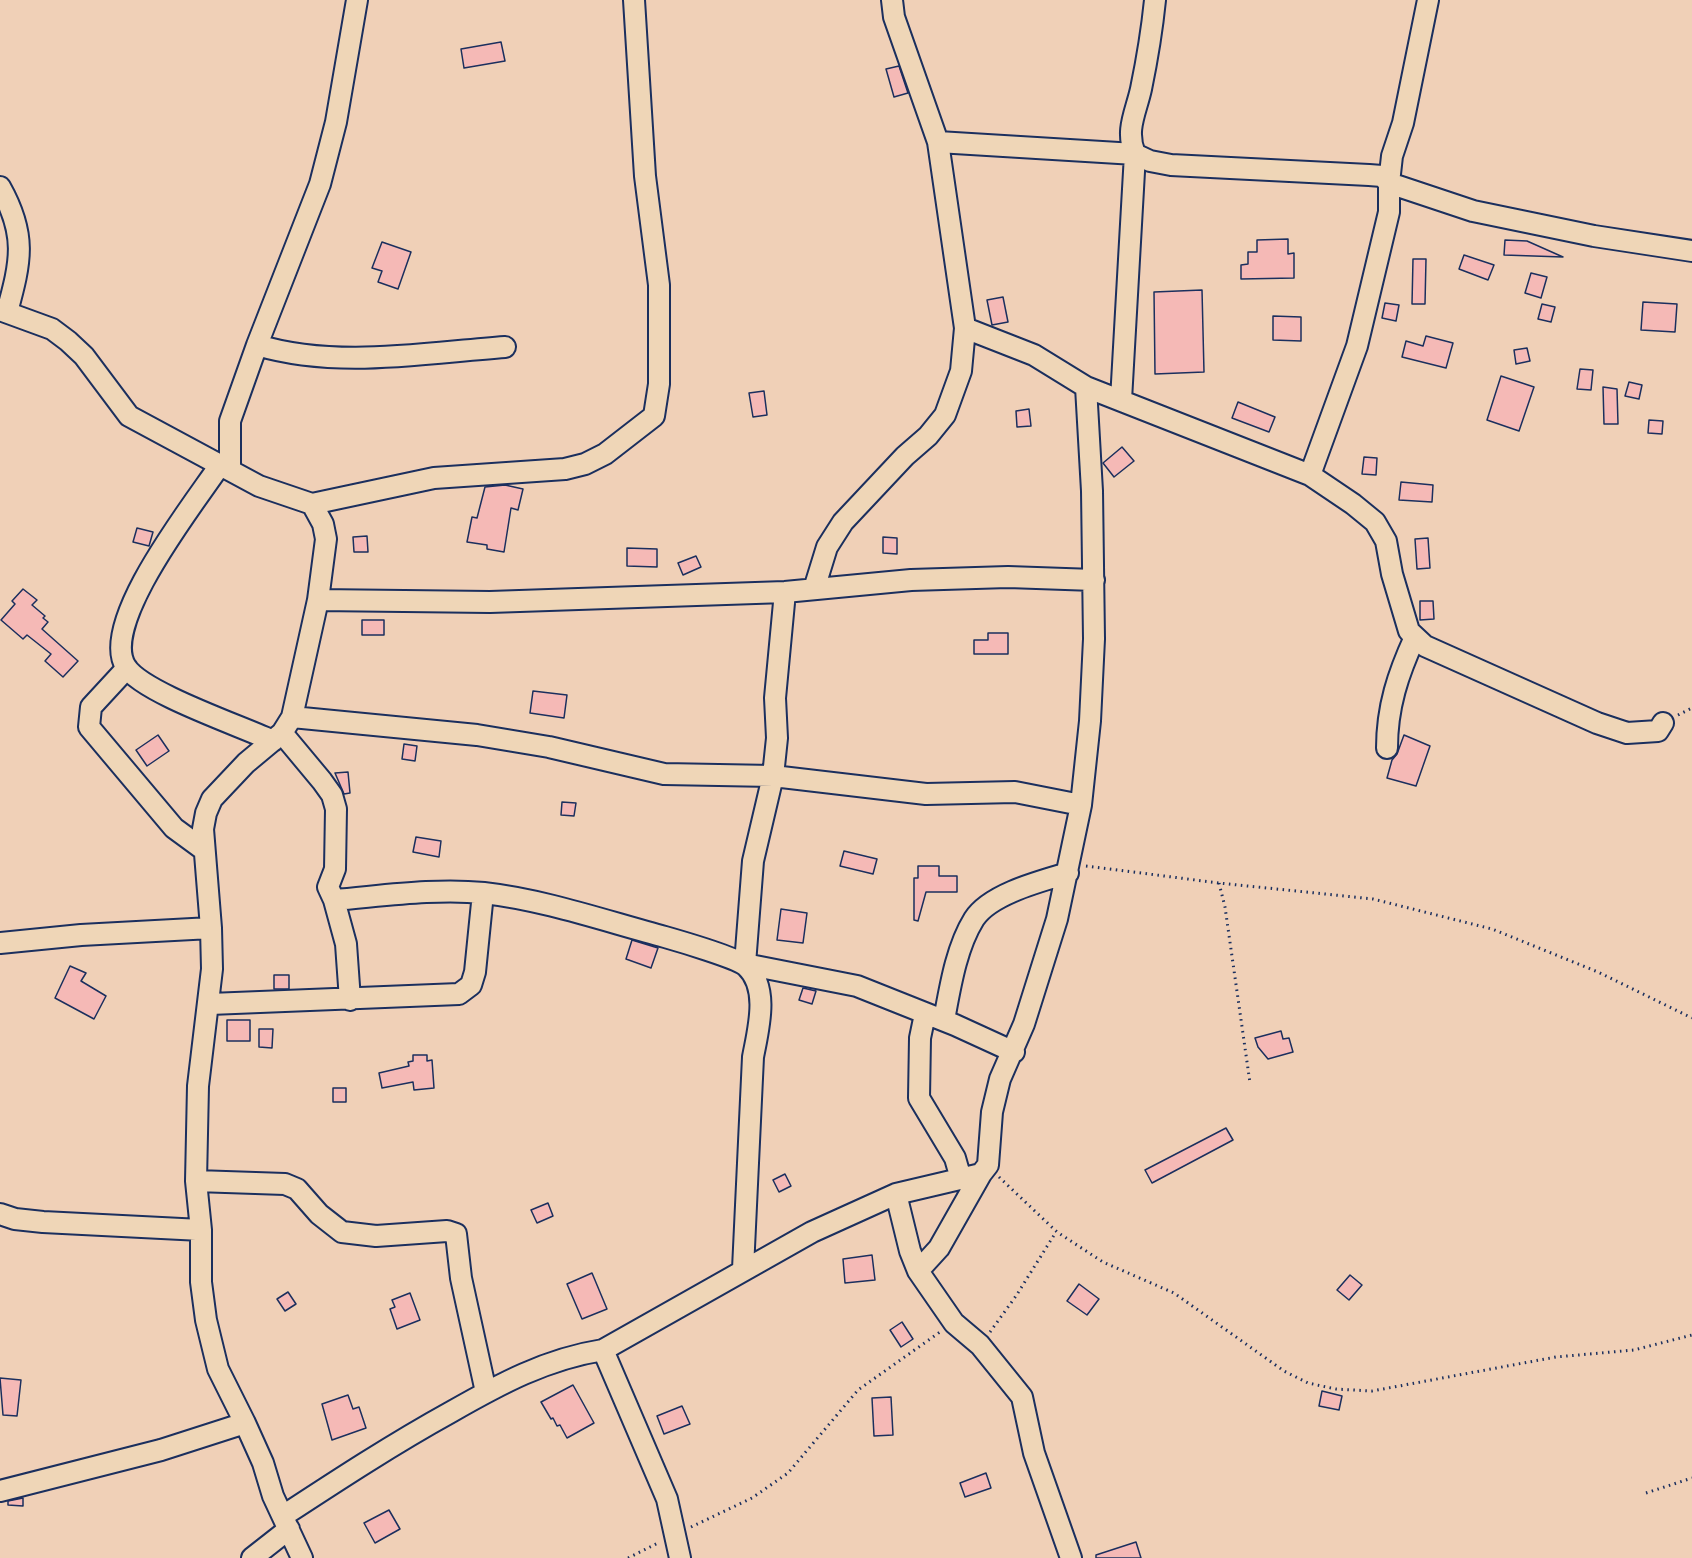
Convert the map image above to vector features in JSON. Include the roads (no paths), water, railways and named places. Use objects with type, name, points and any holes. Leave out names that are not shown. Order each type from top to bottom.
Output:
[{"type":"street","points":[[357,0],[336,122],[320,184],[230,421],[225,468],[163,544],[126,616],[122,655],[127,668],[138,678],[165,694],[282,730],[477,735],[549,747],[664,774],[773,776],[926,794],[1015,792],[1081,805]]},
{"type":"street","points":[[0,186],[8,200],[20,237],[17,273],[3,311],[52,329],[69,340],[84,356],[129,416],[259,486],[312,504],[434,478],[565,469],[585,464],[623,441],[654,416],[659,384],[659,285],[645,176],[634,0]]},
{"type":"street","points":[[814,589],[827,547],[843,522],[905,456],[928,436],[945,415],[961,370],[965,328],[938,142],[897,27],[892,0]]},
{"type":"street","points":[[1122,400],[1135,154],[1130,134],[1131,119],[1140,92],[1155,0]]},
{"type":"street","points":[[1310,475],[1357,346],[1389,212],[1392,156],[1403,123],[1428,0]]},
{"type":"street","points":[[938,142],[1135,154],[1150,161],[1171,165],[1383,176],[1389,183],[1473,211],[1594,236],[1692,251]]},
{"type":"street","points":[[965,328],[1035,355],[1086,387],[1310,475],[1375,522],[1386,541],[1409,632],[1425,646],[1456,662],[1626,733],[1658,732],[1663,723]]},
{"type":"street","points":[[257,345],[303,356],[356,358],[505,347]]},
{"type":"street","points":[[918,1271],[939,1248],[984,1169],[992,1112],[1000,1079],[1014,1052],[1041,975],[1069,869],[1081,805],[1090,721],[1094,580],[1086,387]]},
{"type":"street","points":[[302,1558],[245,1423],[218,1369],[206,1320],[201,1282],[201,1230],[196,1181],[198,1086],[210,1004],[211,928],[203,829],[212,799],[282,730],[318,600],[326,538],[323,524],[312,504]]},
{"type":"street","points":[[318,600],[490,602],[784,592],[911,579],[1008,577],[1094,580]]},
{"type":"street","points":[[743,1269],[753,1057],[759,1027],[760,1000],[757,983],[745,964],[753,861],[773,776],[777,738],[776,698],[784,592]]},
{"type":"street","points":[[1387,748],[1387,718],[1392,694],[1415,637]]},
{"type":"street","points":[[127,668],[90,707],[88,727],[174,828],[204,850]]},
{"type":"street","points":[[282,730],[332,795],[336,809],[334,869],[328,883],[329,893],[334,900],[346,944],[350,1000]]},
{"type":"street","points":[[961,1179],[955,1158],[919,1098],[920,1038],[934,1017],[975,918],[1006,895],[1069,869]]},
{"type":"street","points":[[334,900],[440,893],[483,893],[568,911],[692,945],[745,964],[857,986],[1014,1052]]},
{"type":"street","points":[[210,1004],[459,994],[471,985],[475,972],[483,893]]},
{"type":"street","points":[[0,943],[81,935],[211,928]]},
{"type":"street","points":[[252,1558],[286,1522],[406,1437],[525,1371],[571,1355],[603,1350],[658,1321],[743,1269],[813,1232],[896,1194],[961,1179],[984,1169]]},
{"type":"street","points":[[196,1181],[285,1184],[297,1189],[319,1214],[342,1232],[376,1236],[447,1231],[456,1234],[460,1278],[486,1392]]},
{"type":"street","points":[[896,1194],[910,1251],[918,1271],[954,1323],[980,1345],[1022,1397],[1035,1453],[1071,1558]]},
{"type":"street","points":[[2,1216],[43,1222],[201,1230]]},
{"type":"street","points":[[603,1350],[667,1499],[680,1558]]},
{"type":"street","points":[[0,1491],[161,1450],[245,1423]]}]
